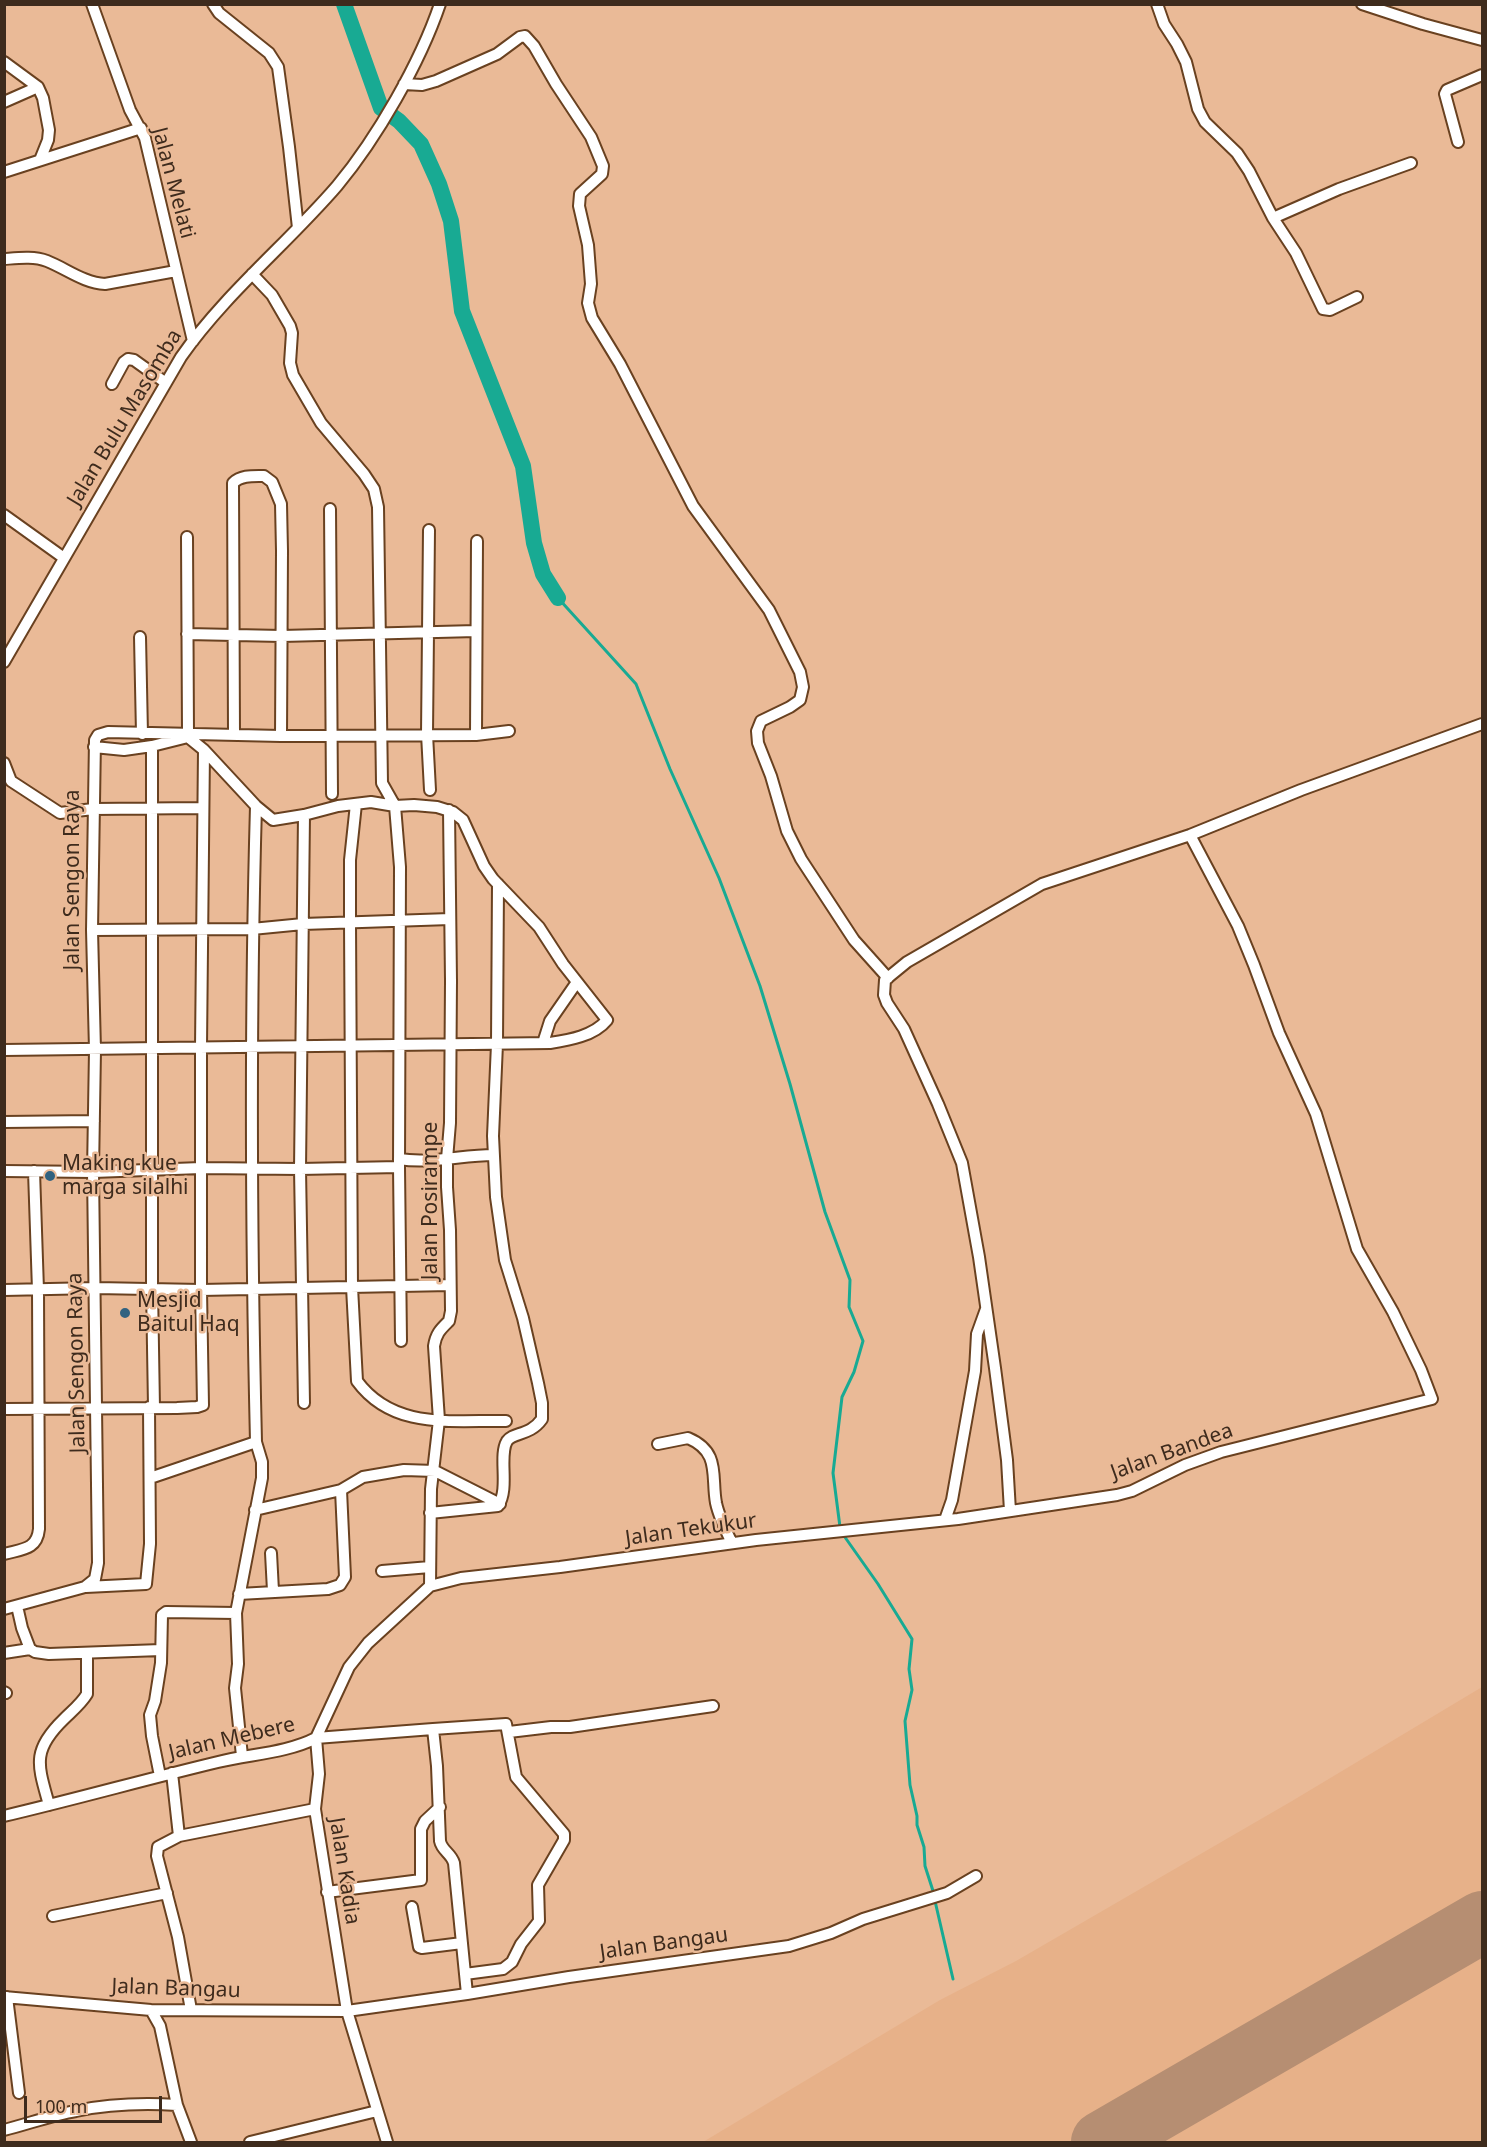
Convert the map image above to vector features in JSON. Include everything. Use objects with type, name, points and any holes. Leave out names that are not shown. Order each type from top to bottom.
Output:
[{"type":"street","name":"Jalan Melati","points":[[92,4],[130,110],[145,138],[193,341]]},
{"type":"street","points":[[213,4],[219,13],[269,53],[278,67],[290,147],[298,228]]},
{"type":"street","name":"Jalan Bulu Masomba","points":[[4,662],[166,383],[193,341],[252,274],[337,186],[375,132],[404,84],[423,48],[440,4]]},
{"type":"street","points":[[1157,4],[1164,24],[1186,62],[1198,109],[1205,122],[1238,153],[1273,218],[1296,253],[1323,309],[1330,310],[1357,297]]},
{"type":"street","points":[[1362,4],[1482,40]]},
{"type":"street","points":[[404,84],[422,85],[436,81],[497,54],[520,37],[525,36],[534,45],[556,84],[591,137],[603,166],[602,174],[580,194],[579,206],[588,244],[591,285],[588,303],[591,318],[621,364],[693,506],[769,610],[800,672],[803,687],[800,700],[761,721],[757,731],[758,743],[771,776],[787,831],[801,859],[854,940],[888,978]]},
{"type":"street","points":[[4,62],[38,87],[43,98],[49,130],[48,140],[40,160]]},
{"type":"street","points":[[1458,141],[1445,94],[1447,90],[1482,75]]},
{"type":"street","points":[[4,102],[38,87]]},
{"type":"street","points":[[4,172],[141,128]]},
{"type":"street","points":[[1273,218],[1348,186],[1411,163]]},
{"type":"street","points":[[4,259],[21,257],[45,260],[94,284],[176,271]]},
{"type":"street","points":[[252,274],[272,295],[290,326],[292,333],[290,363],[293,375],[321,423],[374,489],[378,507],[382,783],[395,806],[400,867],[401,1341]]},
{"type":"street","points":[[112,384],[128,359],[134,360],[166,383]]},
{"type":"street","points":[[234,735],[233,483],[244,477],[264,476],[272,482],[281,504],[281,736]]},
{"type":"street","points":[[330,509],[332,794]]},
{"type":"street","points":[[4,515],[64,558]]},
{"type":"street","points":[[429,530],[427,734],[430,790]]},
{"type":"street","points":[[187,537],[188,733]]},
{"type":"street","points":[[476,735],[477,541]]},
{"type":"street","points":[[187,634],[282,636],[476,631]]},
{"type":"street","points":[[140,637],[142,734]]},
{"type":"street","points":[[1010,1511],[1007,1460],[980,1257],[962,1164],[904,1029],[887,1003],[884,987],[888,978],[907,962],[1042,884],[1190,835],[1301,790],[1482,724]]},
{"type":"street","points":[[4,1050],[543,1043],[578,1038],[604,1024],[607,1020],[550,947],[539,927],[484,866],[463,820],[449,810],[419,805],[395,806],[371,802],[273,819],[256,806],[204,750],[188,737],[183,736],[152,746],[124,750],[94,747],[98,735],[103,733],[331,736],[476,735],[509,731]]},
{"type":"street","points":[[4,1609],[86,1587],[146,1585],[150,1544],[152,1407],[152,746]]},
{"type":"street","name":"Jalan Sengon Raya","points":[[86,1587],[94,1580],[98,1563],[93,1172],[94,747]]},
{"type":"street","points":[[4,1409],[197,1407],[203,1405],[201,1047],[204,750]]},
{"type":"street","points":[[4,764],[11,781],[60,813],[93,809],[202,808]]},
{"type":"street","points":[[356,804],[350,860],[350,923],[352,1287],[357,1381],[378,1402],[410,1417],[506,1421]]},
{"type":"street","points":[[242,1756],[235,1688],[238,1664],[236,1613],[262,1478],[256,1442],[252,1287],[251,1046],[256,806]]},
{"type":"street","name":"Jalan Posirampe","points":[[430,1586],[430,1513],[439,1420],[434,1346],[440,1329],[450,1318],[447,1158],[450,1137],[449,810]]},
{"type":"street","points":[[304,815],[300,1046],[304,1403]]},
{"type":"street","name":"Jalan Bandea","points":[[958,1519],[1117,1495],[1132,1491],[1175,1470],[1221,1452],[1432,1399],[1421,1370],[1393,1312],[1357,1248],[1316,1114],[1279,1033],[1238,926],[1190,835]]},
{"type":"street","points":[[430,1513],[496,1507],[500,1504],[508,1440],[530,1431],[542,1419],[542,1403],[523,1318],[515,1297],[502,1245],[494,1155],[498,884]]},
{"type":"street","points":[[93,930],[252,929],[303,924],[450,919]]},
{"type":"street","points":[[543,1043],[550,1021],[577,982]]},
{"type":"street","points":[[4,1122],[94,1121]]},
{"type":"street","points":[[4,1171],[300,1169],[399,1163],[467,1155],[494,1155]]},
{"type":"street","points":[[4,1554],[33,1545],[38,1536],[38,1290],[34,1171]]},
{"type":"street","points":[[4,1290],[152,1288],[201,1290],[301,1286],[450,1285]]},
{"type":"street","points":[[945,1520],[952,1500],[974,1377],[977,1334],[986,1308]]},
{"type":"street","points":[[658,1444],[688,1438],[702,1446],[713,1464],[716,1505],[732,1544]]},
{"type":"street","points":[[150,1478],[256,1442]]},
{"type":"street","points":[[255,1510],[341,1490],[363,1477],[404,1470],[435,1471],[500,1504]]},
{"type":"street","points":[[239,1594],[328,1589],[343,1582],[345,1550],[341,1490]]},
{"type":"street","name":"Jalan Tekukur","points":[[430,1586],[461,1578],[732,1544],[958,1519]]},
{"type":"street","points":[[271,1553],[273,1591]]},
{"type":"street","points":[[382,1571],[430,1567]]},
{"type":"street","name":"Jalan Mebere","points":[[4,1816],[242,1756],[292,1747],[316,1738],[349,1667],[368,1643],[430,1586]]},
{"type":"street","points":[[17,1606],[30,1649],[35,1652],[49,1654],[161,1650]]},
{"type":"street","points":[[160,1776],[150,1715],[155,1701],[162,1656],[163,1613],[236,1613]]},
{"type":"street","points":[[4,1653],[30,1649]]},
{"type":"street","points":[[49,1805],[40,1775],[39,1758],[52,1731],[86,1697],[87,1653]]},
{"type":"street","points":[[509,1732],[551,1726],[570,1727],[714,1706]]},
{"type":"street","points":[[316,1738],[506,1724],[516,1777],[564,1834],[564,1840],[538,1886],[539,1921],[521,1944],[513,1962],[503,1969],[465,1974]]},
{"type":"street","points":[[433,1729],[441,1846],[452,1857],[454,1863],[467,1994]]},
{"type":"street","name":"Jalan Kadia","points":[[316,1738],[319,1774],[315,1809],[347,2011]]},
{"type":"street","points":[[172,1773],[179,1836]]},
{"type":"street","points":[[327,1892],[421,1880],[421,1829],[425,1821],[440,1808]]},
{"type":"street","points":[[191,2010],[178,1937],[157,1852],[161,1844],[179,1836],[315,1809]]},
{"type":"street","name":"Jalan Bangau","points":[[5,1997],[151,2010],[347,2011],[789,1946],[831,1933],[863,1919],[947,1893],[976,1876]]},
{"type":"street","points":[[53,1916],[167,1893]]},
{"type":"street","points":[[412,1907],[419,1947],[462,1943]]},
{"type":"street","points":[[5,1997],[19,2093]]},
{"type":"street","points":[[151,2010],[160,2026],[177,2105],[191,2142]]},
{"type":"street","points":[[347,2011],[387,2142]]},
{"type":"street","points":[[4,2130],[74,2111],[98,2107],[177,2105]]},
{"type":"street","points":[[250,2142],[377,2111]]},
{"type":"shaded area","points":[[1482,1687],[1482,2142],[703,2142],[940,2000],[1016,1961],[1292,1801]]},
{"type":"waterway","points":[[344,4],[381,108],[399,121],[421,144],[439,184],[451,221],[462,311],[523,466],[534,543],[543,574],[558,598]]},
{"type":"waterway","points":[[558,598],[636,684],[670,769],[719,878],[760,986],[825,1212],[850,1280],[849,1307],[863,1341],[854,1372],[842,1397],[833,1473],[840,1527]]},
{"type":"waterway","points":[[842,1533],[878,1584],[912,1639],[909,1669],[912,1690],[905,1721],[910,1785],[917,1825],[924,1847],[925,1866],[934,1894]]},
{"type":"waterway","points":[[935,1901],[953,1979]]},
{"type":"runway","points":[[1102,2142],[1482,1922]]},
{"type":"place","name":"Making kue marga silalhi","points":[[50,1176]]},
{"type":"place","name":"Mesjid Baitul Haq","points":[[125,1313]]}]
